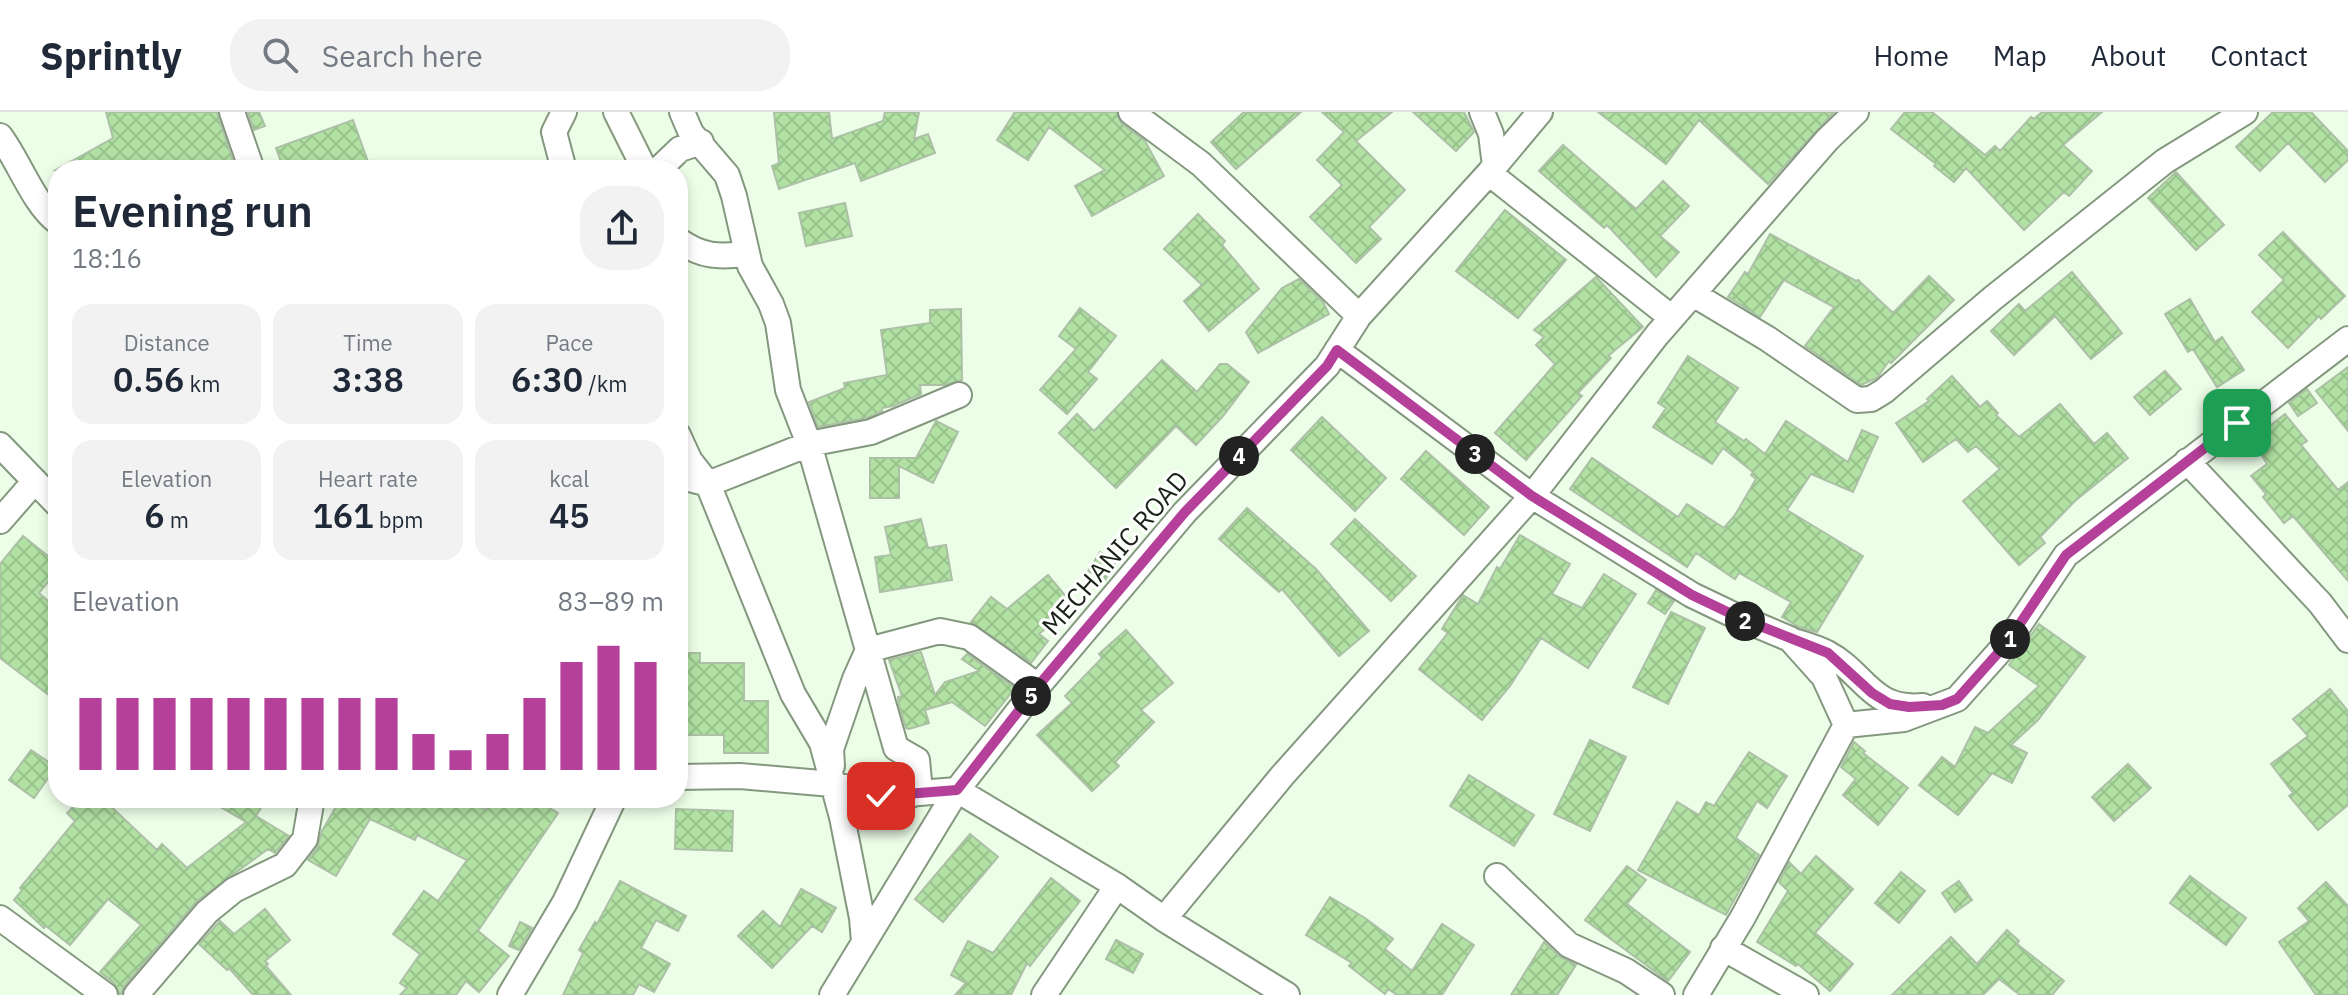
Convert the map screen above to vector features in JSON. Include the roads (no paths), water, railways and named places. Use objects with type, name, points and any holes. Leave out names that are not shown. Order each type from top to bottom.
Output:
[{"type":"street","points":[[232,112],[249,160]]},
{"type":"street","points":[[561,160],[554,132],[564,112]]},
{"type":"street","points":[[616,112],[640,160]]},
{"type":"street","points":[[682,112],[691,133],[727,175],[746,254],[778,323],[788,390],[809,444],[896,748],[917,760],[919,781],[911,795]]},
{"type":"street","points":[[1131,112],[1201,164],[1359,316]]},
{"type":"street","points":[[1482,112],[1491,134],[1492,169],[1672,318]]},
{"type":"street","name":"MECHANIC ROAD","points":[[832,995],[957,790],[1038,686],[1185,512],[1327,366],[1359,316],[1540,112]]},
{"type":"street","points":[[1164,919],[1282,776],[1532,496],[1672,318],[1827,140],[1856,112]]},
{"type":"street","points":[[1693,294],[1768,339],[1857,400],[1871,399],[2165,161],[2245,112]]},
{"type":"street","points":[[0,136],[48,215]]},
{"type":"street","points":[[668,160],[680,149],[701,142]]},
{"type":"street","points":[[688,246],[701,254],[746,254]]},
{"type":"street","points":[[1846,725],[1904,719],[1957,699],[2007,643],[2066,555],[2348,339]]},
{"type":"street","points":[[1337,350],[1532,496],[1692,595],[1828,653],[1872,693],[1890,704],[1909,707],[1942,705]]},
{"type":"street","points":[[688,479],[708,484],[809,444],[871,432],[959,395]]},
{"type":"street","points":[[0,445],[48,495]]},
{"type":"street","points":[[688,457],[708,484],[793,694],[822,743],[842,817],[864,942]]},
{"type":"street","points":[[2187,461],[2320,603],[2348,640]]},
{"type":"street","points":[[0,521],[35,481]]},
{"type":"street","points":[[868,650],[940,631],[969,637],[1038,686]]},
{"type":"street","points":[[1790,639],[1824,677],[1846,725]]},
{"type":"street","points":[[832,784],[831,749],[868,650]]},
{"type":"street","points":[[1696,995],[1743,917],[1846,725]]},
{"type":"street","points":[[688,777],[740,776],[832,784],[881,796],[957,790],[1117,886],[1164,919],[1287,995]]},
{"type":"street","points":[[136,995],[207,912],[234,890],[285,865],[305,839],[310,808]]},
{"type":"street","points":[[510,995],[565,902],[609,808]]},
{"type":"street","points":[[1497,876],[1569,945],[1626,971],[1662,995]]},
{"type":"street","points":[[1044,995],[1117,886]]},
{"type":"street","points":[[0,918],[105,995]]},
{"type":"street","points":[[1723,948],[1806,995]]}]
